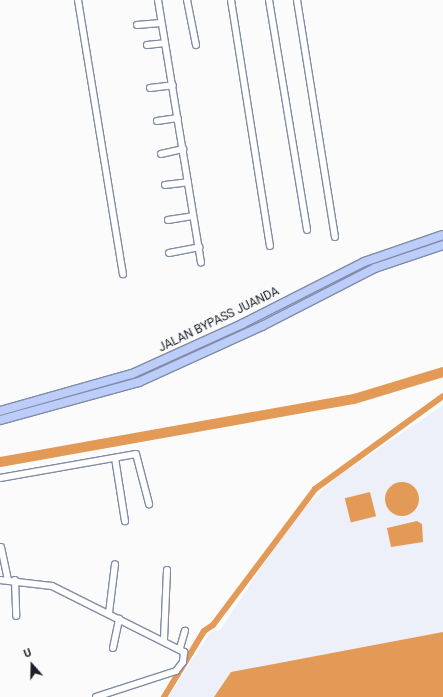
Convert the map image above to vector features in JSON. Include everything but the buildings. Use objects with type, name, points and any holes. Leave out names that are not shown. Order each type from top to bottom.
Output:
[{"type":"main road","name":"JALAN BYPASS JUANDA","points":[[0,411],[66,394],[132,374],[242,324],[364,262],[443,235]]},
{"type":"main road","name":"JALAN BYPASS JUANDA","points":[[0,420],[139,382],[262,326],[375,268],[443,245]]},
{"type":"main road","points":[[66,394],[70,402]]},
{"type":"street","points":[[78,0],[123,274]]},
{"type":"street","points":[[158,0],[201,263]]},
{"type":"street","points":[[187,0],[196,45]]},
{"type":"street","points":[[231,0],[270,246]]},
{"type":"street","points":[[269,0],[307,230]]},
{"type":"street","points":[[298,0],[335,237]]},
{"type":"street","points":[[137,25],[162,23]]},
{"type":"street","points":[[147,45],[165,43]]},
{"type":"street","points":[[150,88],[173,85]]},
{"type":"street","points":[[157,121],[178,118]]},
{"type":"street","points":[[161,154],[183,150]]},
{"type":"street","points":[[165,185],[188,182]]},
{"type":"street","points":[[168,220],[193,216]]},
{"type":"street","points":[[169,253],[199,247]]},
{"type":"street","points":[[0,478],[115,458],[138,456],[149,504]]},
{"type":"street","points":[[115,458],[124,521]]},
{"type":"street","points":[[1,547],[8,580]]},
{"type":"street","points":[[109,613],[115,564]]},
{"type":"street","points":[[164,639],[167,570]]},
{"type":"street","points":[[0,580],[15,580],[52,586],[164,639],[184,652],[183,662],[176,671],[96,697]]},
{"type":"street","points":[[15,580],[16,616]]},
{"type":"street","points":[[113,648],[119,619]]},
{"type":"street","points":[[180,648],[185,631]]},
{"type":"shaded area","points":[[443,405],[443,697],[168,697],[210,633],[221,629],[293,519],[336,478]]},
{"type":"shaded area","points":[[402,482],[414,487],[419,499],[414,511],[402,516],[390,511],[385,499],[390,487]]},
{"type":"shaded area","points":[[370,492],[376,516],[351,523],[345,498]]},
{"type":"shaded area","points":[[417,521],[422,524],[423,542],[391,547],[387,528]]},
{"type":"shaded area","points":[[443,632],[443,697],[214,697],[231,672]]},
{"type":"waterway","points":[[0,462],[354,399],[443,372]]},
{"type":"waterway","points":[[164,697],[204,631],[213,625],[315,489],[443,396]]}]
